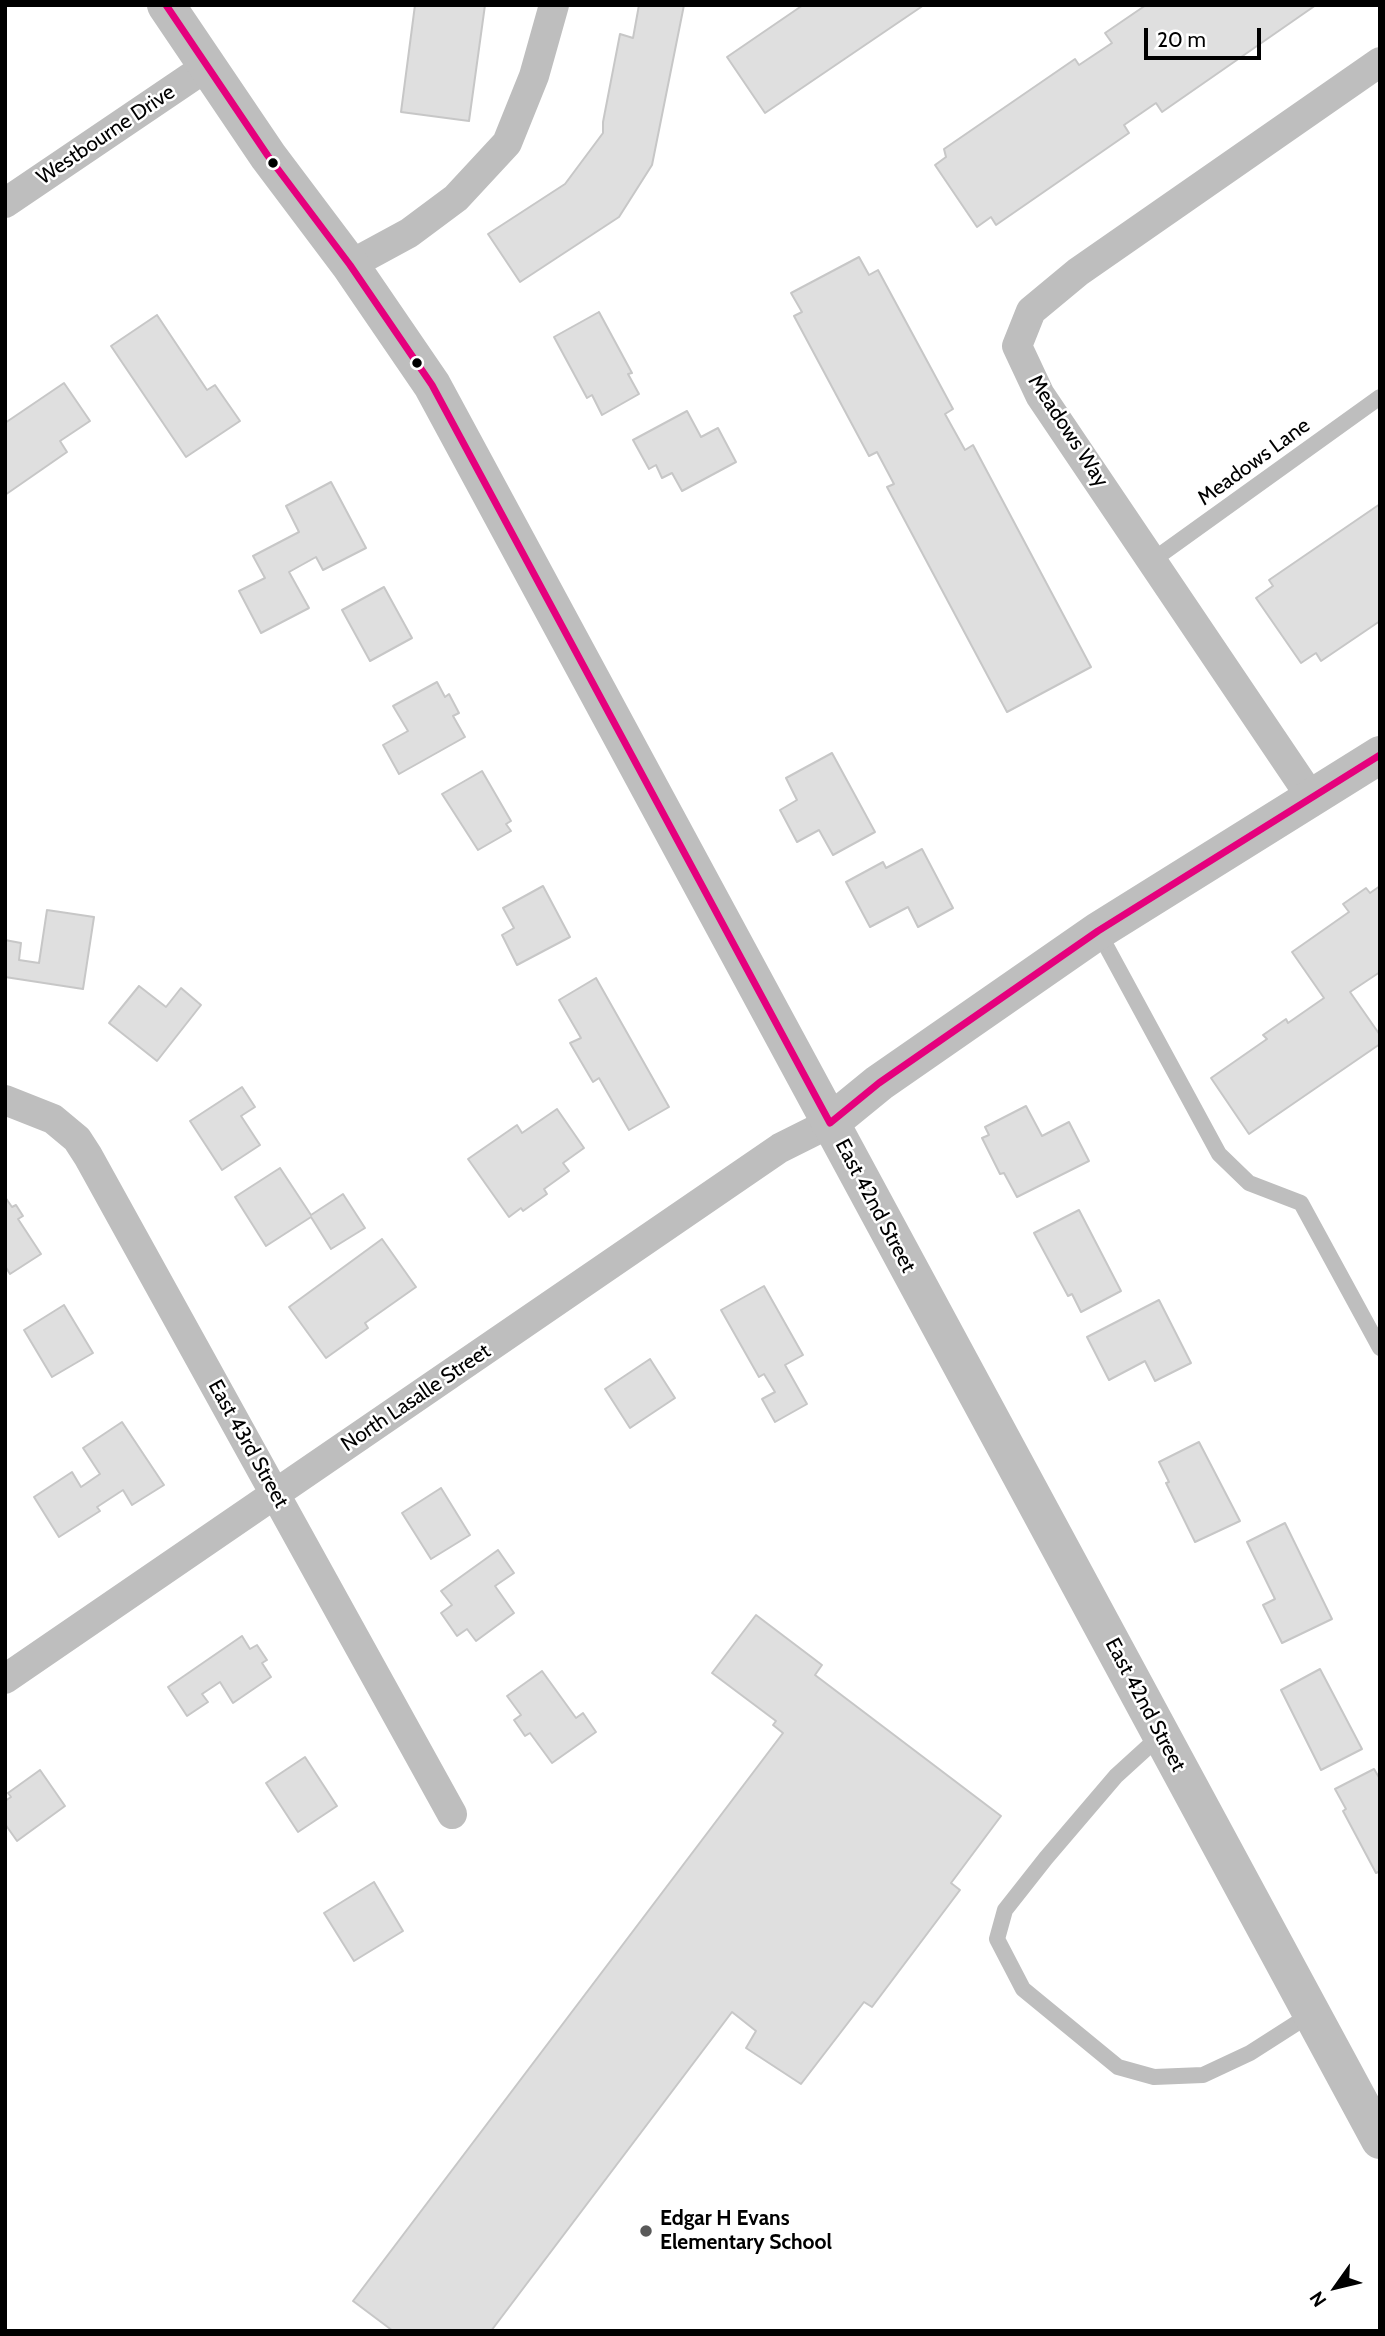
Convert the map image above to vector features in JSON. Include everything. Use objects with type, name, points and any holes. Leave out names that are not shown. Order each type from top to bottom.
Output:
[{"type":"street","name":"East 42nd Street","points":[[166,5],[268,156],[350,265],[432,385],[1380,2140]]},
{"type":"street","points":[[350,265],[425,222],[456,198],[508,143],[534,76],[554,5]]},
{"type":"street","name":"Meadows Way","points":[[1311,797],[1040,395],[1017,346],[1031,311],[1089,264],[1380,62]]},
{"type":"street","name":"Westbourne Drive","points":[[5,203],[206,67]]},
{"type":"street","points":[[830,1122],[879,1083],[1098,931],[1380,755]]},
{"type":"street","name":"East 43rd Street","points":[[9,1101],[53,1119],[77,1139],[82,1147],[452,1814]]},
{"type":"street","name":"North Lasalle Street","points":[[5,1679],[780,1148],[830,1122]]},
{"type":"lane","name":"Meadows Lane","points":[[1153,560],[1380,397]]},
{"type":"lane","points":[[1098,931],[1219,1154],[1249,1183],[1301,1203],[1380,1348]]},
{"type":"lane","points":[[1161,1735],[1116,1776],[1005,1910],[997,1939],[1023,1989],[1118,2067],[1154,2077],[1203,2075],[1250,2053],[1311,2014]]},
{"type":"building","points":[[415,5],[485,5],[469,121],[401,112]]},
{"type":"building","points":[[639,5],[684,5],[652,165],[619,217],[520,282],[488,234],[565,184],[603,133],[620,34],[633,38]]},
{"type":"building","points":[[803,5],[924,5],[765,113],[727,57]]},
{"type":"building","points":[[1146,5],[1316,5],[1162,112],[1156,103],[1124,125],[1129,133],[996,225],[991,217],[977,227],[935,165],[946,157],[944,149],[1075,59],[1079,65],[1112,43],[1105,33]]},
{"type":"building","points":[[859,257],[869,275],[878,270],[953,409],[945,414],[965,450],[973,445],[1091,667],[1007,712],[887,487],[894,484],[877,452],[869,456],[794,316],[802,312],[791,293]]},
{"type":"building","points":[[599,312],[632,373],[628,374],[639,394],[602,415],[592,395],[587,398],[554,337]]},
{"type":"building","points":[[157,315],[207,390],[215,385],[240,421],[186,457],[111,346]]},
{"type":"building","points":[[64,383],[90,421],[60,441],[67,452],[5,495],[5,423]]},
{"type":"building","points":[[687,411],[701,437],[718,428],[736,462],[682,491],[672,473],[662,478],[656,465],[649,469],[633,440]]},
{"type":"building","points":[[331,482],[366,548],[323,570],[316,557],[289,572],[309,608],[261,633],[239,591],[265,578],[253,556],[299,532],[286,506]]},
{"type":"building","points":[[1380,504],[1380,621],[1321,661],[1316,653],[1301,663],[1256,598],[1273,586],[1269,580]]},
{"type":"building","points":[[384,587],[412,638],[370,661],[342,610]]},
{"type":"building","points":[[437,682],[445,697],[449,694],[459,713],[453,716],[465,737],[399,774],[383,745],[408,731],[393,706]]},
{"type":"building","points":[[832,753],[875,832],[833,855],[819,830],[797,842],[780,810],[797,800],[786,778]]},
{"type":"building","points":[[482,771],[511,821],[506,824],[511,831],[478,850],[442,794]]},
{"type":"building","points":[[922,849],[953,908],[918,927],[908,907],[870,927],[846,882],[883,862],[886,868]]},
{"type":"building","points":[[543,886],[570,937],[517,965],[502,935],[514,928],[503,908]]},
{"type":"building","points":[[1380,886],[1380,972],[1350,992],[1380,1035],[1380,1044],[1249,1134],[1211,1078],[1267,1039],[1263,1035],[1286,1019],[1288,1023],[1324,998],[1292,952],[1349,912],[1343,904],[1366,888],[1370,893]]},
{"type":"building","points":[[47,910],[94,917],[83,989],[5,977],[5,940],[21,943],[19,960],[39,963]]},
{"type":"building","points":[[596,978],[669,1107],[629,1130],[599,1078],[593,1082],[570,1043],[581,1038],[559,1000]]},
{"type":"building","points":[[139,986],[166,1007],[181,988],[201,1005],[157,1061],[109,1023]]},
{"type":"building","points":[[242,1087],[255,1107],[241,1116],[260,1145],[222,1170],[190,1121]]},
{"type":"building","points":[[1026,1106],[1042,1136],[1069,1122],[1089,1161],[1017,1197],[1004,1173],[1000,1174],[982,1138],[989,1135],[985,1127]]},
{"type":"building","points":[[557,1109],[584,1148],[563,1163],[569,1171],[544,1189],[547,1194],[523,1211],[521,1208],[509,1217],[468,1159],[517,1125],[522,1133]]},
{"type":"building","points":[[280,1168],[311,1215],[343,1194],[365,1228],[331,1249],[311,1217],[266,1246],[235,1197]]},
{"type":"building","points":[[5,1197],[12,1207],[16,1205],[23,1216],[18,1219],[41,1254],[10,1274],[5,1266]]},
{"type":"building","points":[[1079,1210],[1121,1291],[1081,1312],[1072,1294],[1068,1296],[1034,1233]]},
{"type":"building","points":[[382,1239],[416,1287],[365,1323],[368,1328],[326,1358],[289,1307]]},
{"type":"building","points":[[764,1286],[803,1355],[785,1365],[807,1404],[775,1422],[762,1399],[775,1392],[764,1374],[759,1377],[721,1310]]},
{"type":"building","points":[[1159,1300],[1191,1363],[1155,1381],[1145,1361],[1109,1380],[1087,1337]]},
{"type":"building","points":[[64,1305],[93,1353],[52,1377],[24,1330]]},
{"type":"building","points":[[650,1359],[675,1398],[630,1428],[605,1389]]},
{"type":"building","points":[[122,1422],[164,1485],[132,1505],[123,1490],[97,1507],[100,1511],[59,1537],[34,1497],[72,1472],[81,1487],[100,1474],[83,1448]]},
{"type":"building","points":[[1199,1442],[1240,1521],[1195,1542],[1166,1483],[1169,1482],[1159,1462]]},
{"type":"building","points":[[441,1488],[470,1535],[431,1559],[402,1513]]},
{"type":"building","points":[[1285,1523],[1332,1619],[1282,1643],[1263,1605],[1275,1599],[1247,1542]]},
{"type":"building","points":[[498,1550],[514,1573],[495,1586],[514,1613],[476,1641],[467,1629],[457,1636],[441,1613],[452,1605],[441,1591]]},
{"type":"building","points":[[756,1615],[822,1665],[815,1675],[1001,1816],[951,1883],[960,1890],[872,2007],[864,2002],[801,2084],[746,2048],[756,2031],[732,2012],[491,2331],[393,2331],[353,2301],[783,1733],[773,1725],[776,1721],[712,1673]]},
{"type":"building","points":[[242,1636],[250,1649],[257,1645],[267,1660],[262,1663],[271,1677],[233,1703],[220,1682],[202,1694],[208,1702],[187,1716],[168,1687]]},
{"type":"building","points":[[1320,1669],[1362,1749],[1321,1770],[1281,1690]]},
{"type":"building","points":[[542,1671],[576,1718],[583,1713],[596,1732],[552,1763],[530,1733],[525,1736],[514,1720],[521,1715],[507,1696]]},
{"type":"building","points":[[305,1757],[337,1806],[298,1832],[266,1783]]},
{"type":"building","points":[[1374,1769],[1380,1779],[1380,1871],[1376,1873],[1343,1811],[1346,1809],[1335,1789]]},
{"type":"building","points":[[40,1770],[65,1806],[17,1841],[5,1824],[5,1801],[11,1797],[8,1793]]},
{"type":"building","points":[[374,1882],[403,1931],[354,1961],[324,1913]]},
{"type":"transit line","points":[[166,5],[268,156],[350,265],[432,385],[830,1123],[879,1083],[1098,931],[1380,755]]},
{"type":"place","name":"Edgar H Evans Elementary School","points":[[646,2231]]}]
